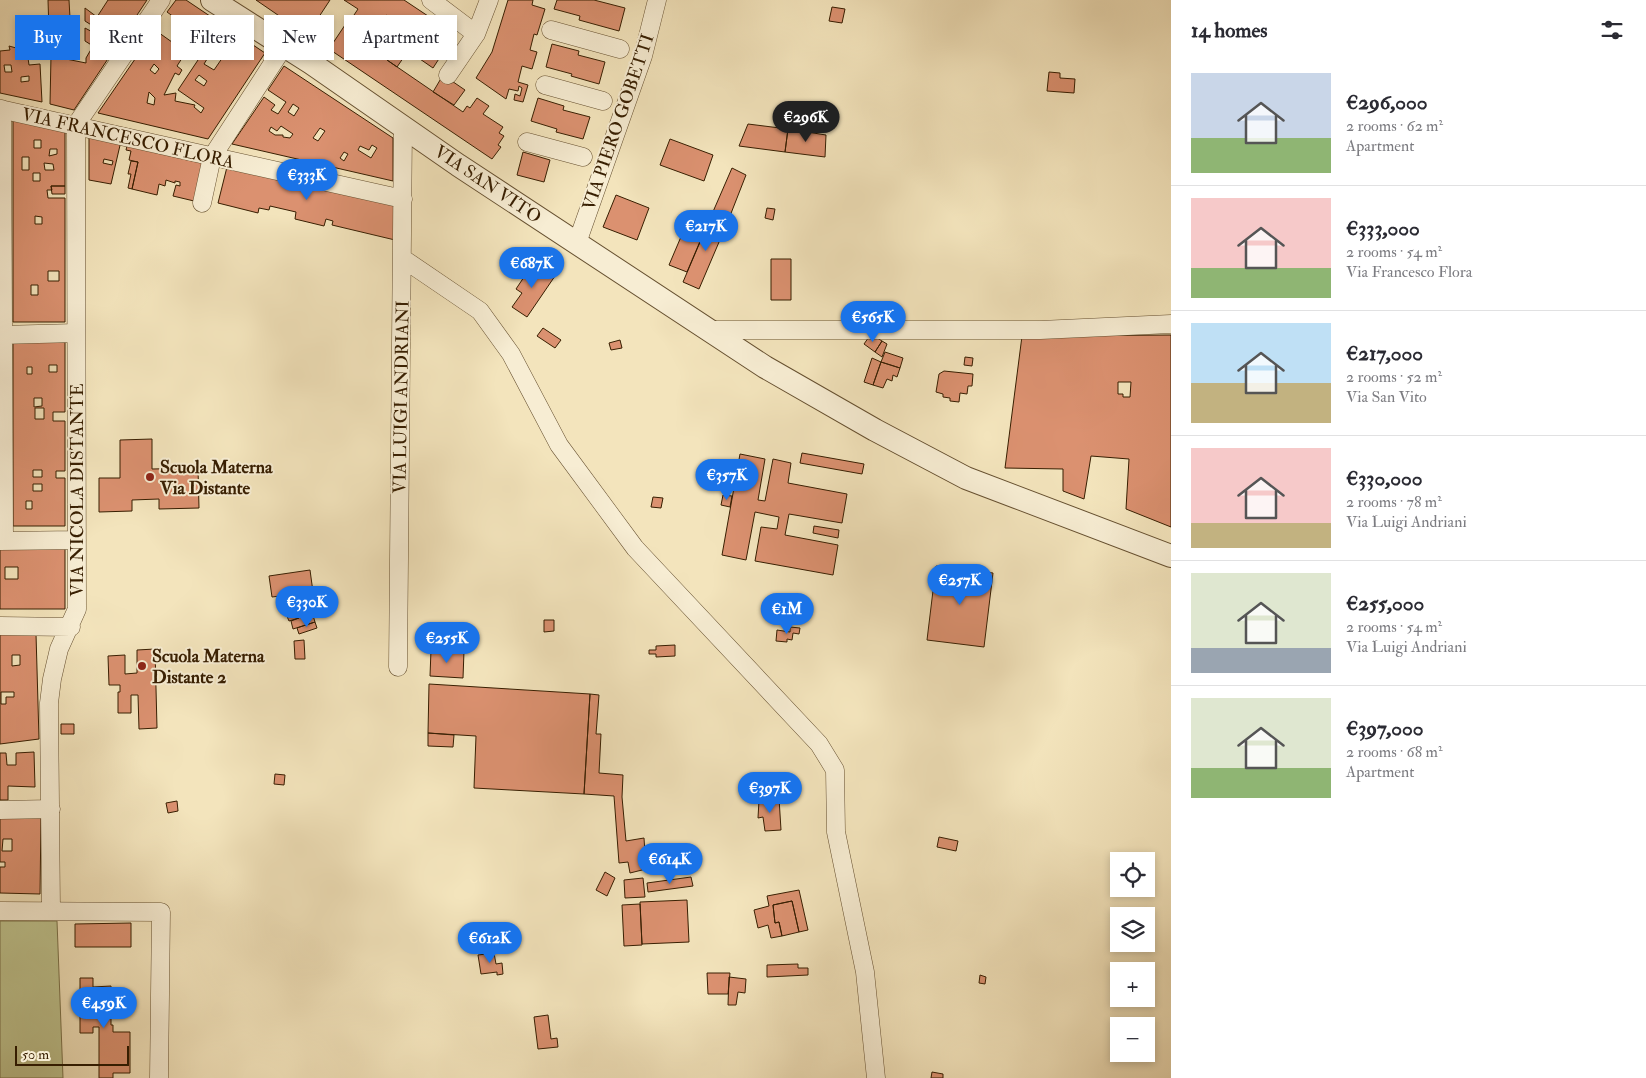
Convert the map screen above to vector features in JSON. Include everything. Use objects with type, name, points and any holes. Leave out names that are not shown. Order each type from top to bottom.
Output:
[{"type":"street","points":[[76,125],[161,0]]},
{"type":"street","name":"VIA SAN VITO","points":[[212,0],[264,33]]},
{"type":"street","points":[[431,0],[476,34]]},
{"type":"street","points":[[448,75],[476,34],[489,0]]},
{"type":"street","name":"VIA PIERO GOBETTI","points":[[577,243],[643,56],[658,0]]},
{"type":"street","points":[[551,30],[620,49]]},
{"type":"street","points":[[202,203],[212,157],[275,60]]},
{"type":"street","name":"VIA SAN VITO","points":[[305,60],[765,367],[875,430],[966,478],[1171,556]]},
{"type":"street","points":[[545,85],[603,101]]},
{"type":"street","points":[[1,109],[2,541],[77,540]]},
{"type":"street","name":"VIA FRANCESCO FLORA","points":[[1,109],[403,199]]},
{"type":"street","name":"VIA NICOLA DISTANTE","points":[[51,910],[49,703],[59,649],[77,609],[76,125]]},
{"type":"street","name":"VIA LUIGI ANDRIANI","points":[[398,667],[403,127]]},
{"type":"street","points":[[527,142],[584,158]]},
{"type":"street","points":[[402,258],[480,311],[511,354],[559,445],[635,548],[819,744],[835,770],[836,832],[865,972],[876,1078]]},
{"type":"street","points":[[709,330],[1040,330],[1171,324]]},
{"type":"street","points":[[1,335],[76,333]]},
{"type":"street","points":[[0,626],[70,627]]},
{"type":"street","points":[[0,810],[51,809]]},
{"type":"street","points":[[0,911],[161,912],[160,1078]]},
{"type":"green space","points":[[0,921],[57,921],[63,1078],[0,1078]]},
{"type":"building","points":[[48,0],[69,0],[70,15],[48,15]]},
{"type":"building","points":[[108,0],[147,0],[137,15],[98,15]]},
{"type":"building","points":[[176,0],[186,0],[208,15],[171,15],[167,12]]},
{"type":"building","points":[[256,0],[330,0],[320,15],[278,15]]},
{"type":"building","points":[[344,0],[404,0],[426,15],[354,15],[358,9]]},
{"type":"building","points":[[508,0],[533,0],[532,5],[545,9],[537,35],[534,34],[530,50],[537,52],[532,69],[522,66],[518,82],[528,85],[523,102],[514,100],[515,94],[520,96],[522,88],[519,86],[518,91],[509,89],[506,99],[476,78],[492,52]]},
{"type":"building","points":[[557,0],[594,0],[625,8],[619,31],[579,20],[580,16],[554,9]]},
{"type":"building","points":[[832,7],[845,9],[842,23],[829,21]]},
{"type":"building","points":[[85,8],[94,15],[90,15],[90,24],[85,21]]},
{"type":"building","points":[[344,26],[344,59],[334,52],[334,42]]},
{"type":"building","points":[[85,28],[90,31],[90,44],[85,41]]},
{"type":"building","points":[[161,34],[171,41],[171,60],[181,60],[177,66],[182,70],[179,75],[175,73],[164,95],[176,93],[175,101],[195,105],[194,107],[201,113],[204,108],[178,90],[198,60],[206,60],[204,64],[214,70],[221,60],[254,60],[254,46],[264,52],[208,139],[98,113],[134,60],[161,60]],"holes":[[[154,64],[159,69],[155,74],[150,70]],[[199,75],[207,81],[204,86],[195,80]],[[149,92],[155,98],[154,105],[147,103]]]},
{"type":"building","points":[[552,44],[579,51],[578,55],[605,62],[599,84],[546,67]]},
{"type":"building","points":[[9,46],[15,48],[15,60],[28,60],[29,65],[40,64],[42,102],[0,93],[0,51],[10,50]],"holes":[[[4,65],[11,65],[12,72],[5,72]],[[29,76],[29,81],[21,82],[21,77]]]},
{"type":"building","points":[[90,51],[90,60],[107,60],[74,110],[50,104],[51,60],[71,60],[86,63],[86,58]]},
{"type":"building","points":[[345,60],[387,60],[463,112],[467,106],[470,108],[477,98],[489,106],[483,114],[503,127],[499,133],[504,136],[498,145],[501,147],[492,159]]},
{"type":"building","points":[[387,60],[402,60],[397,67]]},
{"type":"building","points":[[421,60],[438,60],[433,68]]},
{"type":"building","points":[[284,66],[393,138],[393,181],[232,144],[264,97],[275,105],[271,110],[278,114],[286,102],[268,90]],"holes":[[[293,104],[299,108],[294,116],[288,112]],[[281,126],[293,134],[290,138],[283,137],[283,135],[275,135],[269,131],[271,127],[277,131]],[[320,128],[325,131],[318,141],[313,138]],[[372,145],[377,148],[371,158],[358,150],[360,146],[369,150]],[[344,152],[348,154],[344,161],[340,158]]]},
{"type":"building","points":[[1049,72],[1060,73],[1060,78],[1075,79],[1074,93],[1047,91]]},
{"type":"building","points":[[443,75],[465,90],[454,105],[433,92]]},
{"type":"building","points":[[538,98],[564,106],[563,110],[590,117],[583,139],[556,132],[557,129],[531,121]]},
{"type":"building","points":[[13,117],[65,128],[65,186],[51,186],[52,190],[47,190],[48,198],[65,198],[65,322],[13,322]],"holes":[[[34,140],[41,140],[41,148],[34,148]],[[50,149],[57,149],[57,154],[49,156]],[[22,157],[29,157],[29,170],[22,170]],[[44,163],[53,164],[54,170],[45,170]],[[33,173],[40,173],[40,181],[33,181]],[[35,216],[42,217],[42,224],[35,224]],[[48,271],[59,271],[59,281],[48,281]],[[31,285],[38,285],[38,295],[31,295]]]},
{"type":"building","points":[[748,124],[788,129],[785,152],[739,146]]},
{"type":"building","points":[[788,129],[826,135],[825,157],[785,152]]},
{"type":"building","points":[[89,133],[121,141],[111,184],[89,180]],"holes":[[[104,159],[113,161],[112,165],[103,163]]]},
{"type":"building","points":[[670,139],[713,155],[704,181],[660,165]]},
{"type":"building","points":[[128,142],[204,159],[194,201],[173,196],[176,185],[180,186],[180,182],[175,181],[175,183],[166,180],[165,186],[159,184],[157,195],[132,189],[138,162],[129,160],[131,151],[126,150]]},
{"type":"building","points":[[523,152],[550,160],[544,182],[517,175]]},
{"type":"building","points":[[131,161],[138,162],[132,189],[128,188],[131,174],[128,174]]},
{"type":"building","points":[[228,163],[394,202],[395,240],[332,225],[333,221],[326,219],[324,226],[295,219],[296,212],[270,206],[269,210],[259,208],[258,213],[218,203]]},
{"type":"building","points":[[732,168],[746,175],[728,221],[712,214]]},
{"type":"building","points":[[51,186],[65,186],[65,194],[52,194]]},
{"type":"building","points":[[616,195],[649,208],[637,240],[603,227]]},
{"type":"building","points":[[767,208],[775,209],[773,220],[765,218]]},
{"type":"building","points":[[712,214],[728,221],[699,289],[683,282]]},
{"type":"building","points":[[689,218],[707,225],[687,272],[669,265]]},
{"type":"building","points":[[771,259],[791,259],[791,300],[771,300]]},
{"type":"building","points":[[534,262],[555,276],[527,317],[512,307],[522,293],[516,289]]},
{"type":"building","points":[[543,328],[561,340],[555,348],[537,336]]},
{"type":"building","points":[[871,334],[882,341],[875,352],[864,344]]},
{"type":"building","points":[[1171,335],[1171,527],[1126,509],[1129,459],[1091,456],[1084,499],[1063,491],[1063,469],[1005,468],[1022,336]],"holes":[[[1118,382],[1131,382],[1130,397],[1123,397],[1123,394],[1118,394]]]},
{"type":"building","points":[[620,340],[622,348],[611,350],[609,343]]},
{"type":"building","points":[[882,341],[887,344],[882,357],[875,352]]},
{"type":"building","points":[[13,342],[65,342],[65,412],[53,412],[53,421],[65,421],[65,471],[56,471],[56,478],[65,478],[65,526],[13,526]],"holes":[[[49,365],[57,365],[57,372],[49,372]],[[27,367],[32,367],[32,374],[27,374]],[[34,398],[42,398],[42,406],[34,407]],[[35,408],[44,408],[44,419],[35,419]],[[33,470],[42,470],[42,477],[33,477]],[[33,484],[42,484],[42,491],[33,491]],[[26,501],[32,501],[32,509],[26,509]]]},
{"type":"building","points":[[885,352],[903,358],[900,368],[881,362]]},
{"type":"building","points":[[965,357],[973,358],[972,366],[964,365]]},
{"type":"building","points":[[872,358],[881,362],[873,385],[864,382]]},
{"type":"building","points":[[881,362],[900,368],[897,377],[893,375],[892,381],[887,379],[883,388],[873,385]]},
{"type":"building","points":[[944,371],[973,374],[972,386],[968,386],[967,394],[960,393],[959,402],[950,401],[950,398],[943,397],[943,394],[936,392],[939,374]]},
{"type":"building","points":[[152,439],[152,469],[198,468],[199,508],[159,509],[159,499],[132,500],[132,511],[99,512],[99,478],[120,478],[120,440]]},
{"type":"building","points":[[802,453],[864,464],[862,474],[800,463]]},
{"type":"building","points":[[740,454],[765,459],[758,500],[765,501],[773,459],[791,463],[788,483],[847,494],[842,523],[789,514],[785,535],[838,545],[833,575],[755,561],[761,527],[777,529],[779,517],[755,512],[746,560],[722,555]]},
{"type":"building","points":[[723,495],[732,496],[730,507],[721,505]]},
{"type":"building","points":[[653,497],[663,498],[661,508],[651,507]]},
{"type":"building","points":[[814,526],[839,530],[838,538],[813,533]]},
{"type":"building","points":[[0,548],[65,548],[65,609],[0,609]],"holes":[[[5,567],[18,567],[18,579],[5,579]]]},
{"type":"building","points":[[936,566],[993,573],[984,647],[927,640]]},
{"type":"building","points":[[310,570],[313,592],[272,597],[269,576]]},
{"type":"building","points":[[307,598],[310,606],[298,610],[295,602]]},
{"type":"building","points":[[310,606],[315,622],[293,629],[291,621],[299,618],[296,611]]},
{"type":"building","points":[[296,610],[299,618],[289,621],[286,614]]},
{"type":"building","points":[[544,620],[554,620],[554,631],[544,632]]},
{"type":"building","points":[[315,622],[317,628],[299,634],[297,628]]},
{"type":"building","points":[[790,627],[800,628],[799,634],[793,633],[792,640],[787,639],[787,642],[776,641],[777,630],[790,632]]},
{"type":"building","points":[[0,634],[36,634],[39,739],[0,744]],"holes":[[[12,655],[20,655],[20,665],[12,666]],[[1,692],[14,692],[14,697],[6,697],[6,704],[1,704]]]},
{"type":"building","points":[[304,640],[305,659],[295,659],[294,641]]},
{"type":"building","points":[[675,645],[675,656],[656,657],[656,654],[649,654],[649,650],[656,650],[656,646]]},
{"type":"building","points":[[155,649],[157,728],[139,729],[138,695],[131,695],[131,713],[118,713],[120,685],[109,685],[108,656],[125,655],[125,674],[137,673],[137,650]]},
{"type":"building","points":[[431,650],[464,651],[463,678],[430,676]]},
{"type":"building","points":[[429,684],[590,694],[584,794],[474,788],[476,736],[428,733]]},
{"type":"building","points":[[590,694],[599,695],[596,734],[601,734],[599,773],[623,775],[622,797],[626,841],[644,838],[646,869],[630,873],[628,862],[619,863],[614,796],[584,794]]},
{"type":"building","points":[[61,724],[74,724],[74,734],[61,734]]},
{"type":"building","points":[[428,733],[454,735],[453,747],[428,746]]},
{"type":"building","points":[[34,752],[35,787],[8,786],[8,800],[0,800],[0,753],[6,753],[7,765],[16,765],[16,753]]},
{"type":"building","points":[[275,774],[285,775],[284,785],[274,784]]},
{"type":"building","points":[[779,798],[781,830],[765,831],[763,817],[758,818],[759,800]]},
{"type":"building","points":[[177,801],[178,811],[168,813],[166,803]]},
{"type":"building","points":[[0,817],[41,817],[40,894],[0,893],[0,867],[5,867],[5,862],[0,862]],"holes":[[[3,839],[12,839],[12,851],[2,851]]]},
{"type":"building","points":[[939,837],[958,841],[956,851],[937,847]]},
{"type":"building","points":[[605,872],[615,878],[607,896],[596,890]]},
{"type":"building","points":[[691,877],[693,886],[648,892],[647,883]]},
{"type":"building","points":[[643,878],[645,897],[625,898],[624,880]]},
{"type":"building","points":[[799,890],[808,930],[799,932],[792,901],[773,905],[775,923],[779,922],[782,936],[771,938],[768,925],[758,928],[754,910],[769,906],[767,896]]},
{"type":"building","points":[[687,900],[689,942],[642,944],[640,902]]},
{"type":"building","points":[[792,901],[799,932],[782,936],[779,922],[775,923],[773,905]]},
{"type":"building","points":[[640,904],[642,945],[624,946],[622,905]]},
{"type":"building","points":[[131,923],[131,947],[75,947],[75,924]]},
{"type":"building","points":[[494,953],[496,964],[502,963],[503,974],[497,975],[497,972],[481,974],[478,955]]},
{"type":"building","points":[[798,964],[798,968],[808,968],[808,975],[767,977],[767,965]]},
{"type":"building","points":[[707,973],[730,973],[728,994],[708,994]]},
{"type":"building","points":[[980,975],[986,977],[985,984],[979,983]]},
{"type":"building","points":[[729,977],[746,979],[745,993],[738,992],[736,1005],[728,1005]]},
{"type":"building","points":[[80,978],[93,978],[93,987],[111,986],[111,1025],[113,1025],[113,1032],[130,1032],[130,1073],[113,1073],[113,1078],[99,1078],[99,1027],[93,1027],[93,1033],[80,1033]]},
{"type":"building","points":[[548,1015],[551,1039],[557,1038],[558,1047],[538,1049],[534,1017]]},
{"type":"building","points":[[932,1072],[943,1074],[943,1078],[931,1078]]},
{"type":"place","name":"Scuola Materna Via Distante","points":[[150,477]]},
{"type":"place","name":"Scuola Materna Distante 2","points":[[142,666]]}]
